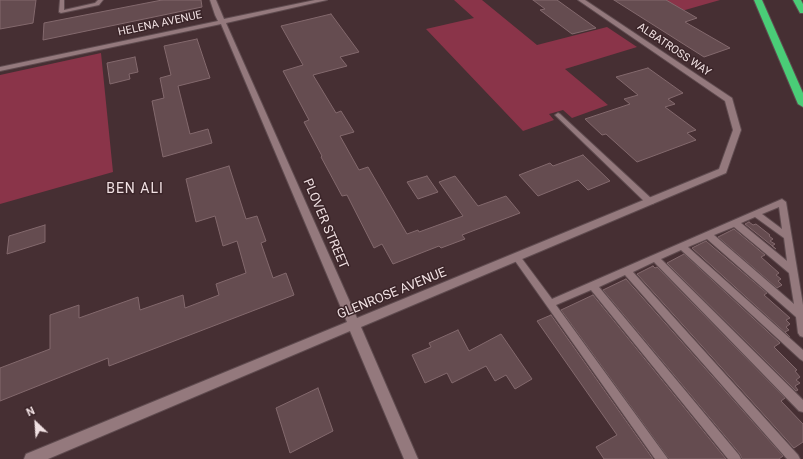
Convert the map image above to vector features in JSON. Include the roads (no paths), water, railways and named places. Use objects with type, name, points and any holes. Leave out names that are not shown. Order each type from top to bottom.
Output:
[{"type":"highway","points":[[758,0],[803,104]]},
{"type":"highway","points":[[797,0],[803,11]]},
{"type":"street","name":"PLOVER STREET","points":[[213,0],[218,16],[222,21],[411,459]]},
{"type":"street","name":"HELENA AVENUE","points":[[0,69],[324,0]]},
{"type":"street","name":"ALBATROSS WAY","points":[[581,0],[729,100],[737,130]]},
{"type":"street","name":"GLENROSE AVENUE","points":[[31,459],[723,171],[737,130]]},
{"type":"lane","points":[[62,0],[61,12],[98,4],[101,0]]},
{"type":"lane","points":[[558,115],[650,202]]},
{"type":"lane","points":[[550,304],[782,202],[803,333]]},
{"type":"lane","points":[[756,214],[788,237]]},
{"type":"lane","points":[[735,223],[793,271]]},
{"type":"lane","points":[[708,235],[800,315]]},
{"type":"lane","points":[[682,246],[803,356]]},
{"type":"lane","points":[[517,258],[662,459]]},
{"type":"lane","points":[[655,258],[803,406]]},
{"type":"lane","points":[[627,270],[794,459]]},
{"type":"lane","points":[[593,286],[735,459]]},
{"type":"district","name":"BEN ALI","points":[[135,189]]}]
